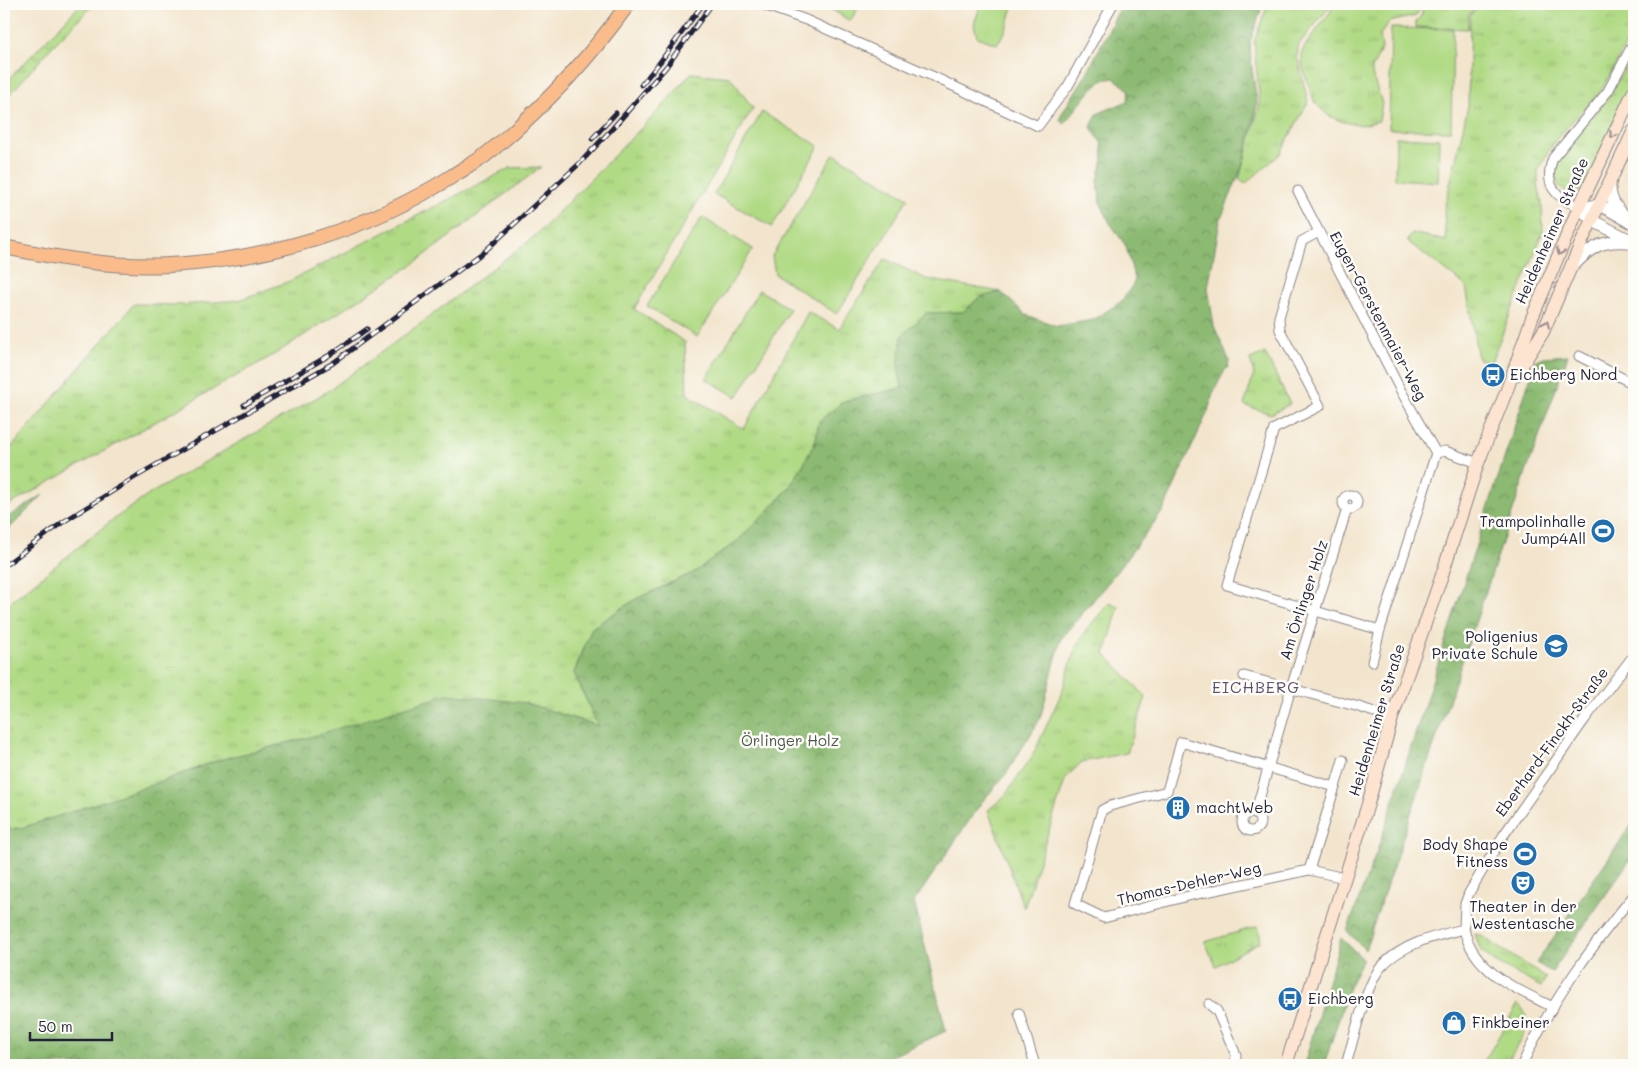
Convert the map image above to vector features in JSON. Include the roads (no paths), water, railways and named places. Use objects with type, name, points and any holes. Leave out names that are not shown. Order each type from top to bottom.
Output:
[{"type":"main road","points":[[4,247],[75,260],[118,264],[169,265],[231,258],[286,247],[334,233],[383,213],[432,189],[482,157],[528,117],[559,86],[628,4]]},
{"type":"main road","name":"Heidenheimer Straße","points":[[1286,1065],[1368,804],[1392,718],[1441,578],[1478,463],[1508,387],[1532,318],[1579,207],[1634,91]]},
{"type":"main road","name":"Heidenheimer Straße","points":[[1508,387],[1538,342],[1634,130]]},
{"type":"street","points":[[761,4],[806,20],[1038,126],[1068,86],[1113,4]]},
{"type":"street","points":[[1634,42],[1608,91],[1553,158],[1548,170],[1551,184],[1557,194],[1565,201],[1579,207],[1593,221],[1634,243]]},
{"type":"street","points":[[1610,182],[1612,199],[1622,213],[1634,224]]},
{"type":"street","name":"Eugen-Gerstenmaier-Weg","points":[[1298,191],[1401,391],[1436,453]]},
{"type":"street","points":[[1579,207],[1600,206],[1634,224]]},
{"type":"street","points":[[1319,232],[1302,242],[1279,317],[1280,330],[1320,406],[1274,429],[1227,585],[1380,630]]},
{"type":"street","points":[[1570,269],[1584,255],[1602,243],[1618,241],[1634,243]]},
{"type":"street","points":[[1579,356],[1634,384]]},
{"type":"street","points":[[1372,662],[1380,630],[1436,453],[1445,451],[1478,463]]},
{"type":"street","name":"Am Örlinger Holz","points":[[1255,814],[1291,688],[1347,509]]},
{"type":"street","name":"Eberhard-Finckh-Straße","points":[[1553,1007],[1499,977],[1485,967],[1466,940],[1464,928],[1465,904],[1469,893],[1503,836],[1585,719],[1634,655]]},
{"type":"street","points":[[1244,676],[1392,718]]},
{"type":"street","name":"Thomas-Dehler-Weg","points":[[1269,768],[1180,742],[1167,792],[1110,806],[1102,810],[1075,904],[1104,918],[1309,870],[1344,878]]},
{"type":"street","points":[[1309,870],[1343,760]]},
{"type":"street","points":[[1269,768],[1335,787]]},
{"type":"street","points":[[1522,1065],[1553,1007],[1587,956],[1634,895]]},
{"type":"street","points":[[1346,1065],[1369,990],[1381,967],[1414,944],[1437,935],[1464,928]]},
{"type":"street","points":[[1208,1004],[1217,1012],[1236,1054],[1235,1065]]},
{"type":"street","points":[[1019,1013],[1035,1065]]},
{"type":"railway","points":[[641,85],[703,4]]},
{"type":"railway","points":[[4,566],[63,522],[137,476],[333,363],[485,251],[579,164],[612,129],[666,67],[712,4]]},
{"type":"railway","points":[[592,139],[616,113]]},
{"type":"railway","points":[[244,405],[328,356],[367,329]]},
{"type":"place","name":"Eichberg Nord","points":[[1493,375]]},
{"type":"place","name":"Trampolinhalle Jump4All","points":[[1603,531]]},
{"type":"place","name":"Poligenius Private Schule","points":[[1556,646]]},
{"type":"place","name":"machtWeb","points":[[1178,808]]},
{"type":"place","name":"Body Shape Fitness","points":[[1525,854]]},
{"type":"place","name":"Theater in der Westentasche","points":[[1523,883]]},
{"type":"place","name":"Eichberg","points":[[1290,999]]},
{"type":"place","name":"Finkbeiner","points":[[1454,1023]]},
{"type":"district","name":"EICHBERG","points":[[1256,687]]},
{"type":"park label","name":"Örlinger Holz","points":[[790,741]]}]
